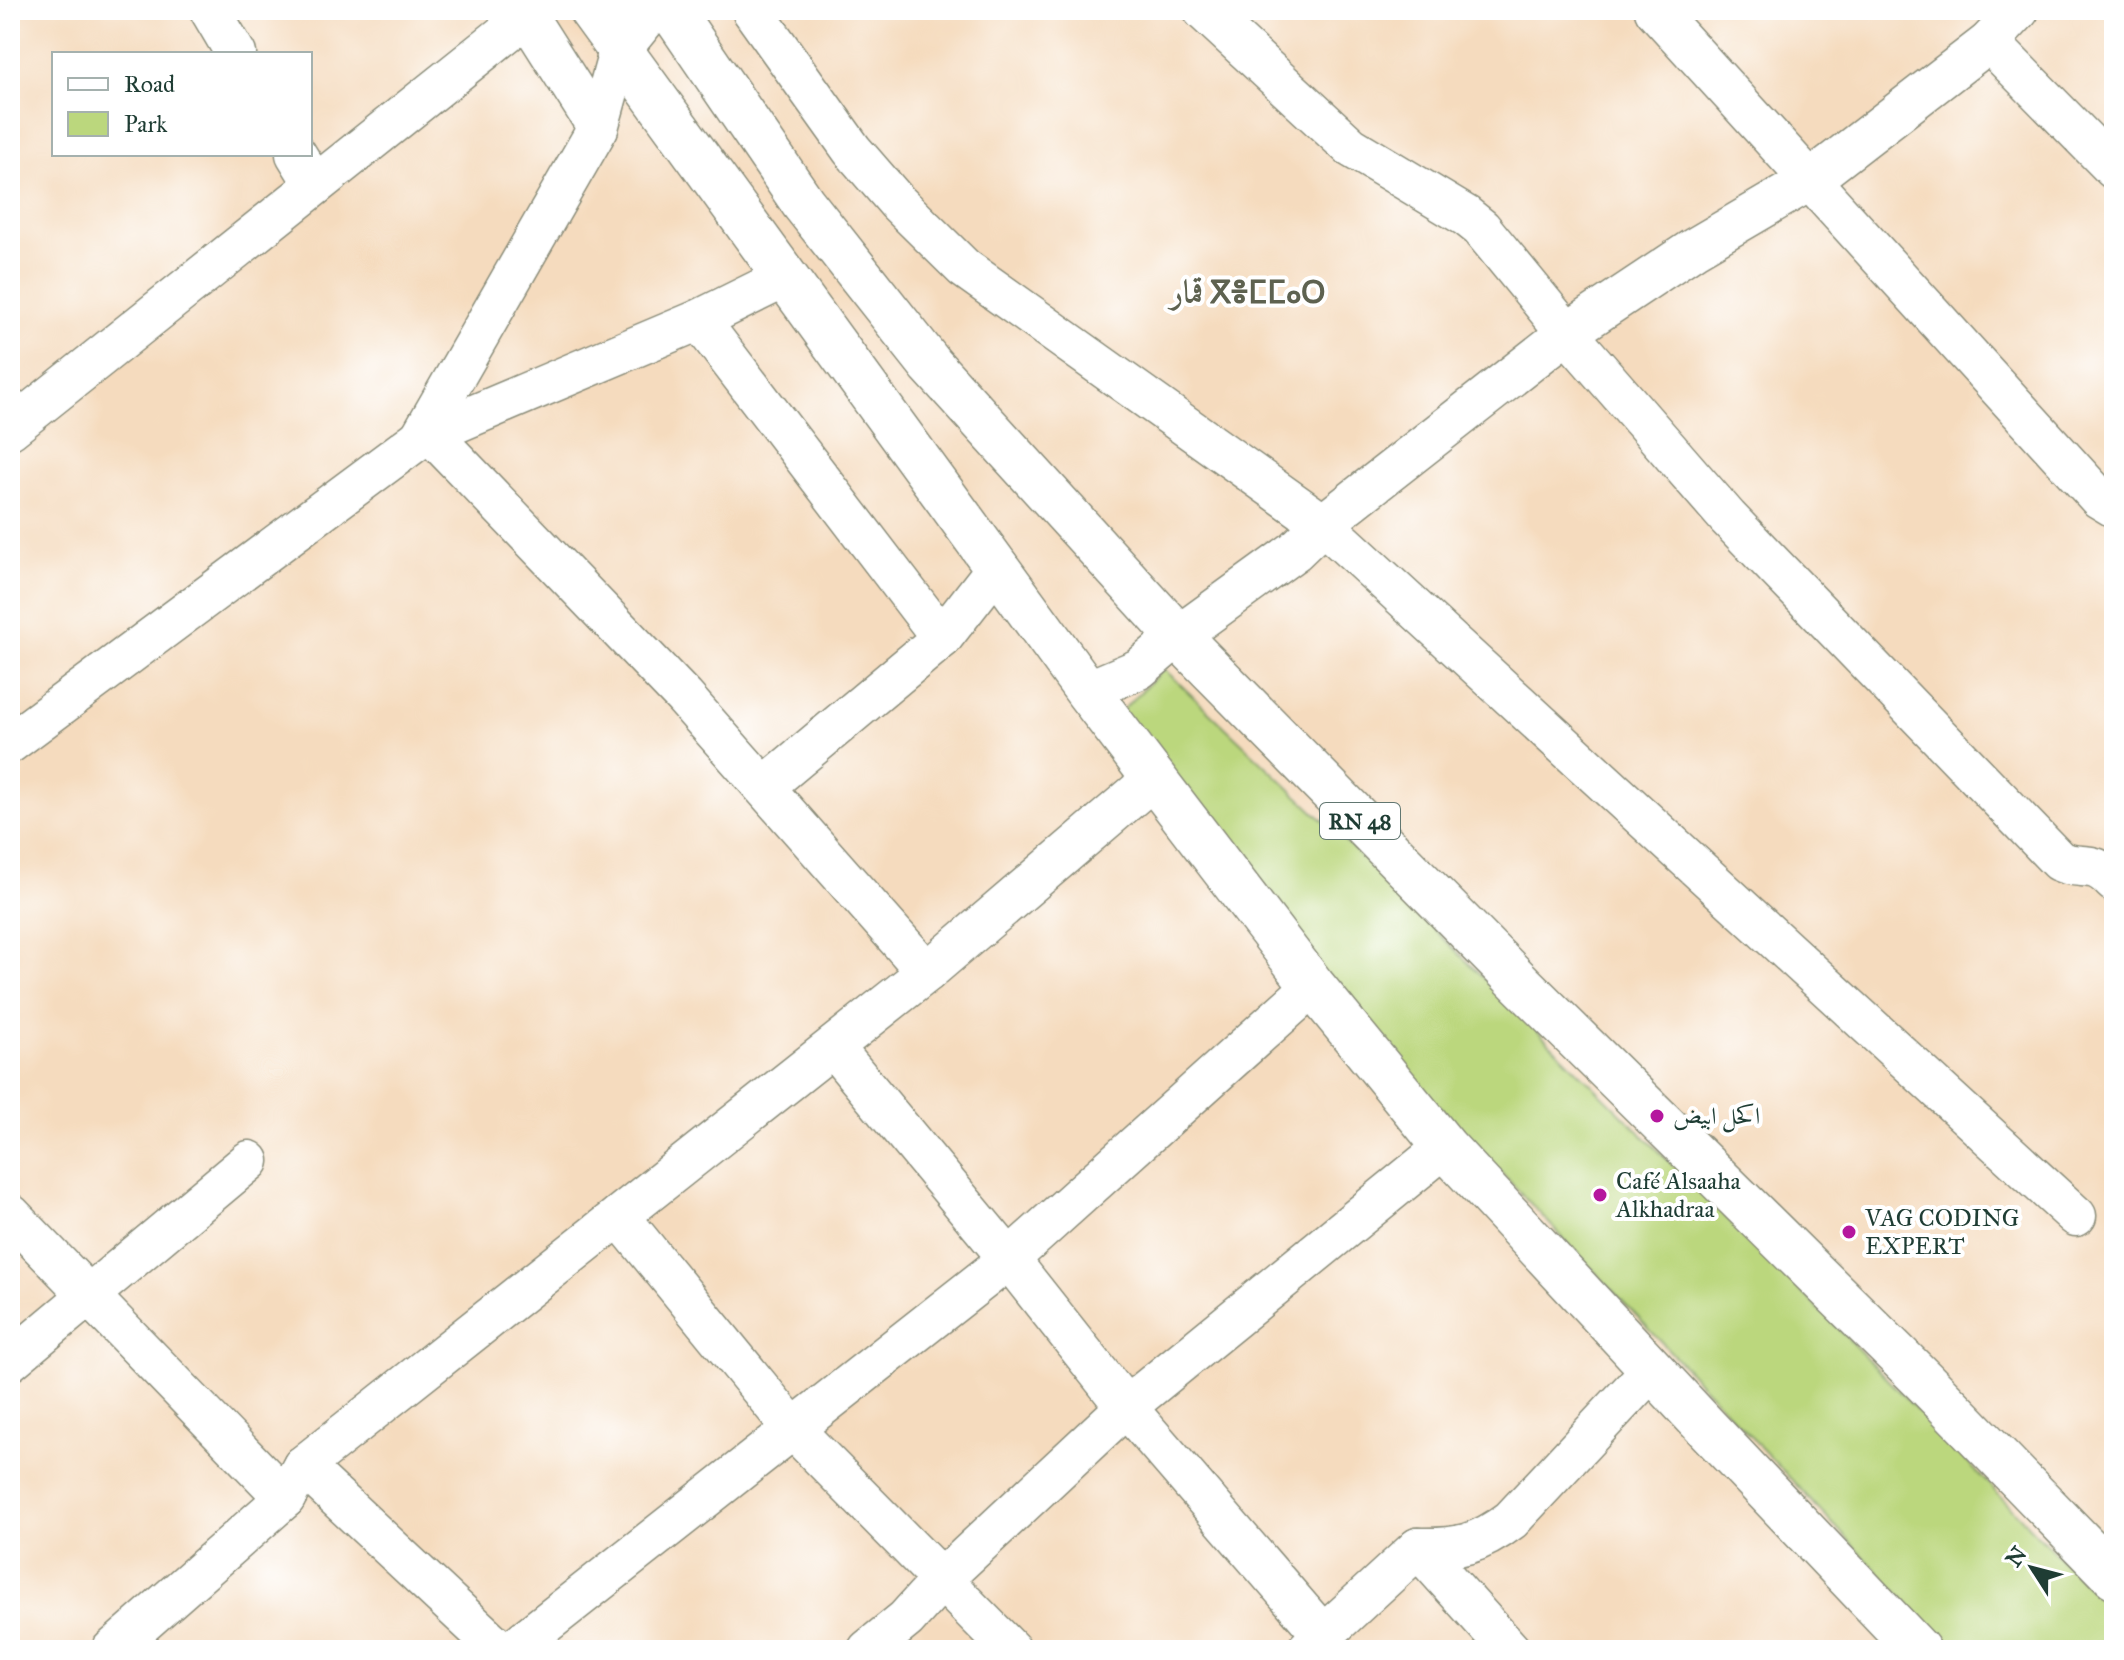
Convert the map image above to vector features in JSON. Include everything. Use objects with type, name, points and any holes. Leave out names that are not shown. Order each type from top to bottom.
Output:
[{"type":"highway","points":[[591,10],[1087,691],[1313,986],[1445,1147],[1918,1650]]},
{"type":"highway","name":"RN 48","points":[[671,10],[803,203],[931,365],[1178,636],[1522,985],[1913,1370],[2114,1576]]},
{"type":"street","points":[[210,10],[235,52]]},
{"type":"street","points":[[426,436],[598,128],[619,52],[653,10]]},
{"type":"street","points":[[752,10],[852,150],[897,202],[964,268],[1323,524],[2076,1216]]},
{"type":"street","points":[[1203,10],[1351,147],[1481,228],[1567,333],[1728,518],[2059,861],[2102,869],[2114,882]]},
{"type":"street","points":[[1655,10],[2099,498],[2114,507]]},
{"type":"street","points":[[1087,691],[1139,669],[1178,636],[1295,551],[1323,524],[1567,333],[1693,249],[1809,181],[1989,42],[2019,10]]},
{"type":"street","points":[[10,429],[305,170],[525,13],[598,128]]},
{"type":"street","points":[[1989,42],[2114,169]]},
{"type":"street","points":[[10,743],[426,436],[699,320],[786,277]]},
{"type":"street","points":[[699,320],[942,638]]},
{"type":"street","points":[[426,436],[684,697],[927,972]]},
{"type":"street","points":[[764,787],[942,638],[998,566]]},
{"type":"street","points":[[112,1650],[294,1482],[619,1216],[927,972],[1153,779]]},
{"type":"street","points":[[512,1650],[1009,1259],[1313,986]]},
{"type":"street","points":[[833,1047],[1009,1259],[1315,1643],[1418,1548],[1468,1546],[1489,1537],[1511,1520],[1652,1369]]},
{"type":"street","points":[[868,1650],[906,1619],[942,1579],[1126,1407],[1445,1147]]},
{"type":"street","points":[[10,1361],[249,1161]]},
{"type":"street","points":[[10,1214],[87,1296],[294,1482],[500,1650]]},
{"type":"street","points":[[619,1216],[794,1430],[1011,1650]]},
{"type":"street","points":[[1418,1548],[1510,1650]]},
{"type":"green space","points":[[1164,669],[1350,846],[1825,1315],[2114,1614],[2114,1650],[1952,1650],[1314,974],[1122,710]]},
{"type":"place","name":"اكحل ابيض","points":[[1657,1116]]},
{"type":"place","name":"Café Alsaaha Alkhadraa","points":[[1600,1195]]},
{"type":"place","name":"VAG CODING EXPERT","points":[[1849,1232]]},
{"type":"district","name":"قمار ⴳⴻⵎⵎⴰⵔ","points":[[1248,292]]}]
